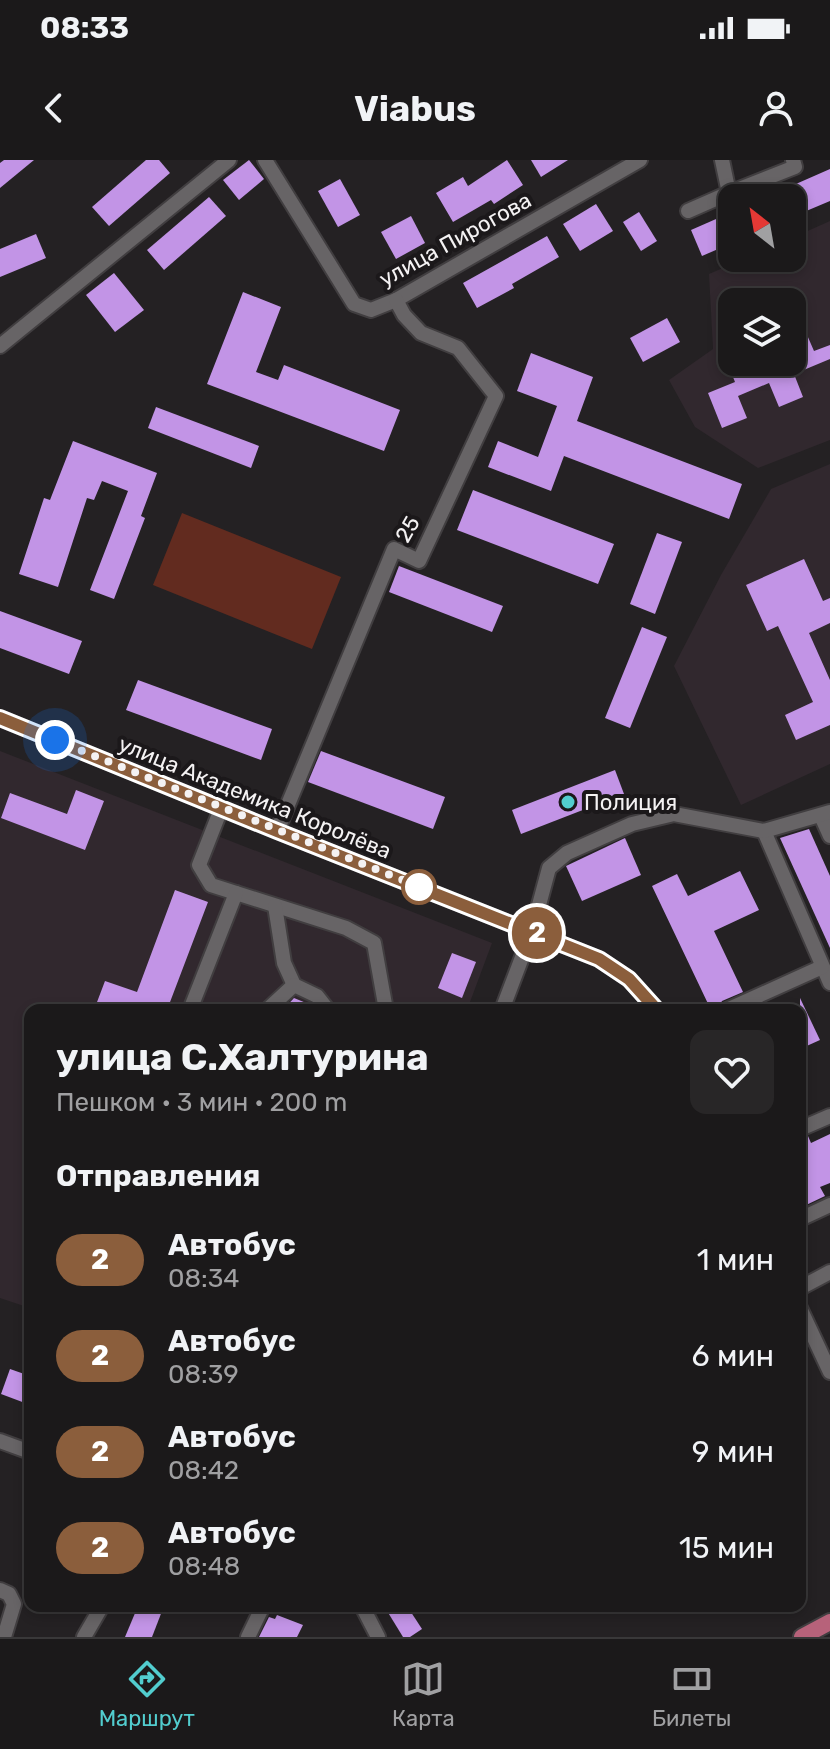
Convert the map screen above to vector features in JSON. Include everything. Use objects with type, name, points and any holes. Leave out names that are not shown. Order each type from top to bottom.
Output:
[{"type":"main road","points":[[802,1637],[830,1622]]},
{"type":"street","points":[[0,346],[229,160]]},
{"type":"street","name":"улица Пирогова","points":[[265,160],[354,304],[371,310],[396,300],[640,160]]},
{"type":"street","points":[[722,160],[727,184]]},
{"type":"street","points":[[752,184],[795,167],[793,160]]},
{"type":"street","points":[[688,211],[718,198]]},
{"type":"street","name":"25","points":[[277,831],[394,549],[419,561],[496,396],[458,348],[421,333],[404,315],[396,300]]},
{"type":"street","name":"улица Академика Королёва","points":[[0,718],[599,959],[629,979],[652,1004]]},
{"type":"street","points":[[221,809],[199,865],[211,885],[346,928],[374,943],[385,1004]]},
{"type":"street","points":[[504,1004],[532,931],[549,868],[567,853],[632,824],[674,814],[764,831],[826,814],[830,836]]},
{"type":"street","points":[[764,831],[830,983]]},
{"type":"street","points":[[192,1004],[236,893]]},
{"type":"street","points":[[275,906],[284,963],[294,985],[317,996],[323,1004]]},
{"type":"street","points":[[740,1004],[822,967]]},
{"type":"street","points":[[273,1004],[294,985]]},
{"type":"street","points":[[806,1126],[830,1116]]},
{"type":"street","points":[[806,1216],[830,1205]]},
{"type":"street","points":[[806,1285],[830,1272]]},
{"type":"street","points":[[806,1321],[830,1372]]},
{"type":"street","points":[[0,1441],[24,1450]]},
{"type":"street","points":[[0,1590],[9,1594],[14,1604],[4,1637]]},
{"type":"street","points":[[84,1637],[99,1612]]},
{"type":"street","points":[[248,1637],[260,1612]]},
{"type":"street","points":[[365,1612],[378,1637]]},
{"type":"shaded area","points":[[830,221],[830,440],[758,468],[695,427],[669,380],[713,349],[709,274],[718,270],[806,272],[806,232]]},
{"type":"shaded area","points":[[830,464],[830,764],[741,805],[674,666],[721,575],[771,489]]},
{"type":"shaded area","points":[[182,513],[341,577],[312,649],[153,585]]},
{"type":"shaded area","points":[[0,751],[492,943],[469,1004],[24,1004],[24,1306],[0,1298]]},
{"type":"building","points":[[4,160],[34,160],[0,188],[0,163]]},
{"type":"building","points":[[146,160],[159,160],[170,173],[109,226],[92,207]]},
{"type":"building","points":[[249,160],[264,179],[239,200],[223,180]]},
{"type":"building","points":[[507,160],[523,185],[494,204],[491,200],[453,222],[436,193],[463,177],[468,186]]},
{"type":"building","points":[[531,160],[568,160],[541,177]]},
{"type":"building","points":[[830,169],[830,201],[806,211],[806,184],[796,184]]},
{"type":"building","points":[[340,179],[360,215],[338,227],[318,191]]},
{"type":"building","points":[[209,197],[226,216],[164,270],[147,250]]},
{"type":"building","points":[[596,204],[613,231],[580,251],[563,224]]},
{"type":"building","points":[[639,212],[657,241],[641,251],[623,222]]},
{"type":"building","points":[[411,216],[425,243],[396,259],[381,232]]},
{"type":"building","points":[[718,218],[718,249],[702,256],[691,230]]},
{"type":"building","points":[[36,234],[46,258],[0,277],[0,249]]},
{"type":"building","points":[[547,236],[559,257],[512,284],[514,288],[477,308],[463,283]]},
{"type":"building","points":[[114,273],[144,310],[115,332],[86,295]]},
{"type":"building","points":[[243,292],[281,307],[256,372],[278,380],[284,365],[400,410],[384,451],[207,384]]},
{"type":"building","points":[[667,318],[680,342],[643,362],[630,338]]},
{"type":"building","points":[[806,333],[814,351],[830,345],[830,359],[806,369]]},
{"type":"building","points":[[531,353],[593,377],[577,421],[742,484],[729,519],[564,456],[551,491],[488,467],[498,441],[538,457],[557,406],[517,391]]},
{"type":"building","points":[[733,376],[795,376],[803,397],[779,407],[769,383],[738,396],[747,418],[722,428],[708,393],[735,382]]},
{"type":"building","points":[[156,407],[259,446],[251,468],[148,428]]},
{"type":"building","points":[[73,441],[157,473],[141,516],[145,518],[114,599],[90,590],[128,491],[102,481],[94,500],[87,498],[58,587],[19,574],[44,498],[50,500]]},
{"type":"building","points":[[473,490],[614,544],[598,584],[457,530]]},
{"type":"building","points":[[657,533],[682,542],[655,614],[630,604]]},
{"type":"building","points":[[804,559],[823,601],[830,598],[830,623],[809,633],[830,680],[830,725],[796,740],[785,715],[813,702],[778,626],[767,631],[746,585]]},
{"type":"building","points":[[399,566],[503,606],[492,632],[389,592]]},
{"type":"building","points":[[0,611],[82,641],[69,674],[0,648]]},
{"type":"building","points":[[642,627],[667,637],[630,728],[605,718]]},
{"type":"building","points":[[138,680],[272,729],[261,760],[126,710]]},
{"type":"building","points":[[321,751],[445,797],[433,829],[308,782]]},
{"type":"building","name":"Полиция","points":[[615,770],[624,794],[521,834],[512,810]]},
{"type":"building","points":[[76,790],[104,801],[85,850],[1,818],[10,793],[67,814]]},
{"type":"building","points":[[809,829],[830,876],[830,948],[780,838]]},
{"type":"building","points":[[625,838],[641,875],[582,901],[566,866]]},
{"type":"building","points":[[740,871],[759,910],[714,931],[743,992],[720,1004],[708,1004],[652,886],[677,874],[688,896]]},
{"type":"building","points":[[175,890],[208,902],[169,1004],[96,1004],[105,981],[137,992]]},
{"type":"building","points":[[452,953],[476,962],[462,998],[438,988]]},
{"type":"building","points":[[294,998],[309,1004],[288,1004]]},
{"type":"building","points":[[806,1011],[820,1040],[806,1046]]},
{"type":"building","points":[[830,1134],[830,1183],[820,1187],[825,1196],[806,1205],[806,1137],[811,1143]]},
{"type":"building","points":[[10,1369],[24,1374],[24,1403],[1,1394]]},
{"type":"building","points":[[135,1612],[162,1612],[152,1637],[125,1637]]},
{"type":"building","points":[[388,1612],[411,1612],[422,1629],[410,1637],[403,1637]]},
{"type":"building","points":[[277,1615],[303,1625],[297,1637],[259,1637],[269,1617],[275,1619]]},
{"type":"bus line","name":"2","points":[[0,718],[599,959],[629,979],[652,1004]]},
{"type":"place","name":"Полиция","points":[[568,802]]},
{"type":"route","points":[[55,740],[425,889],[419,887]]}]
